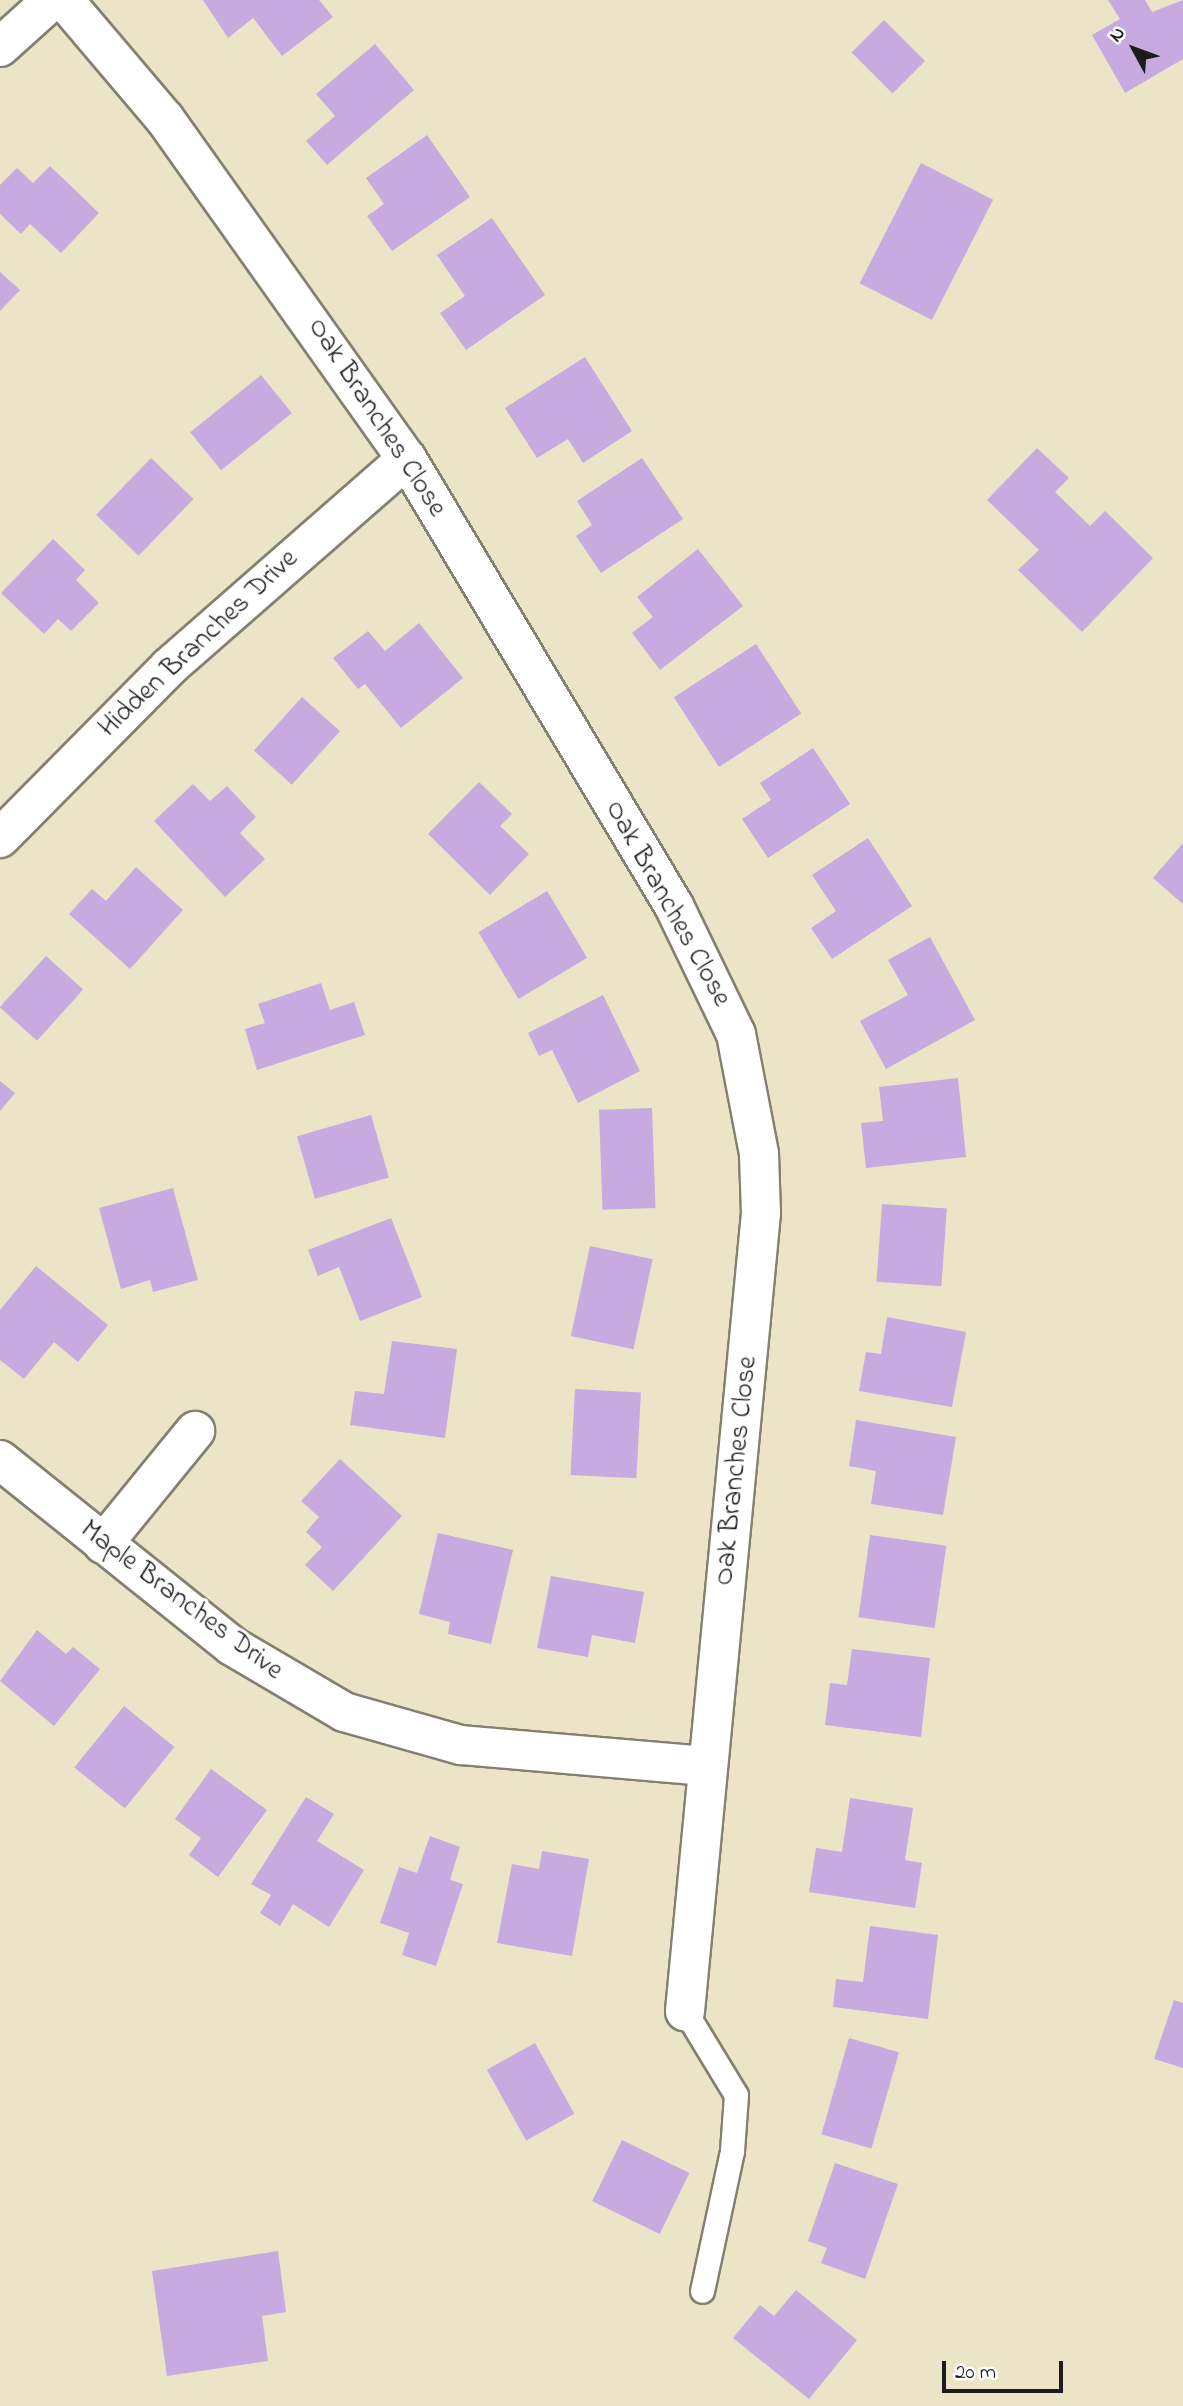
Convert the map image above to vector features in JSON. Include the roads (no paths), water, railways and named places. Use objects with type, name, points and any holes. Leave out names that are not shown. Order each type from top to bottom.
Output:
[{"type":"street","points":[[0,47],[52,0]]},
{"type":"street","name":"Oak Branches Close","points":[[64,0],[165,119],[407,459],[674,906],[715,981],[744,1073],[760,1154],[761,1213],[684,2011]]},
{"type":"street","name":"Hidden Branches Drive","points":[[0,838],[169,667],[407,459]]},
{"type":"street","points":[[103,1544],[195,1431]]},
{"type":"street","name":"Maple Branches Drive","points":[[0,1460],[232,1646],[344,1712],[461,1745],[707,1766]]},
{"type":"lane","points":[[684,2011],[736,2095],[732,2151],[702,2291]]}]
